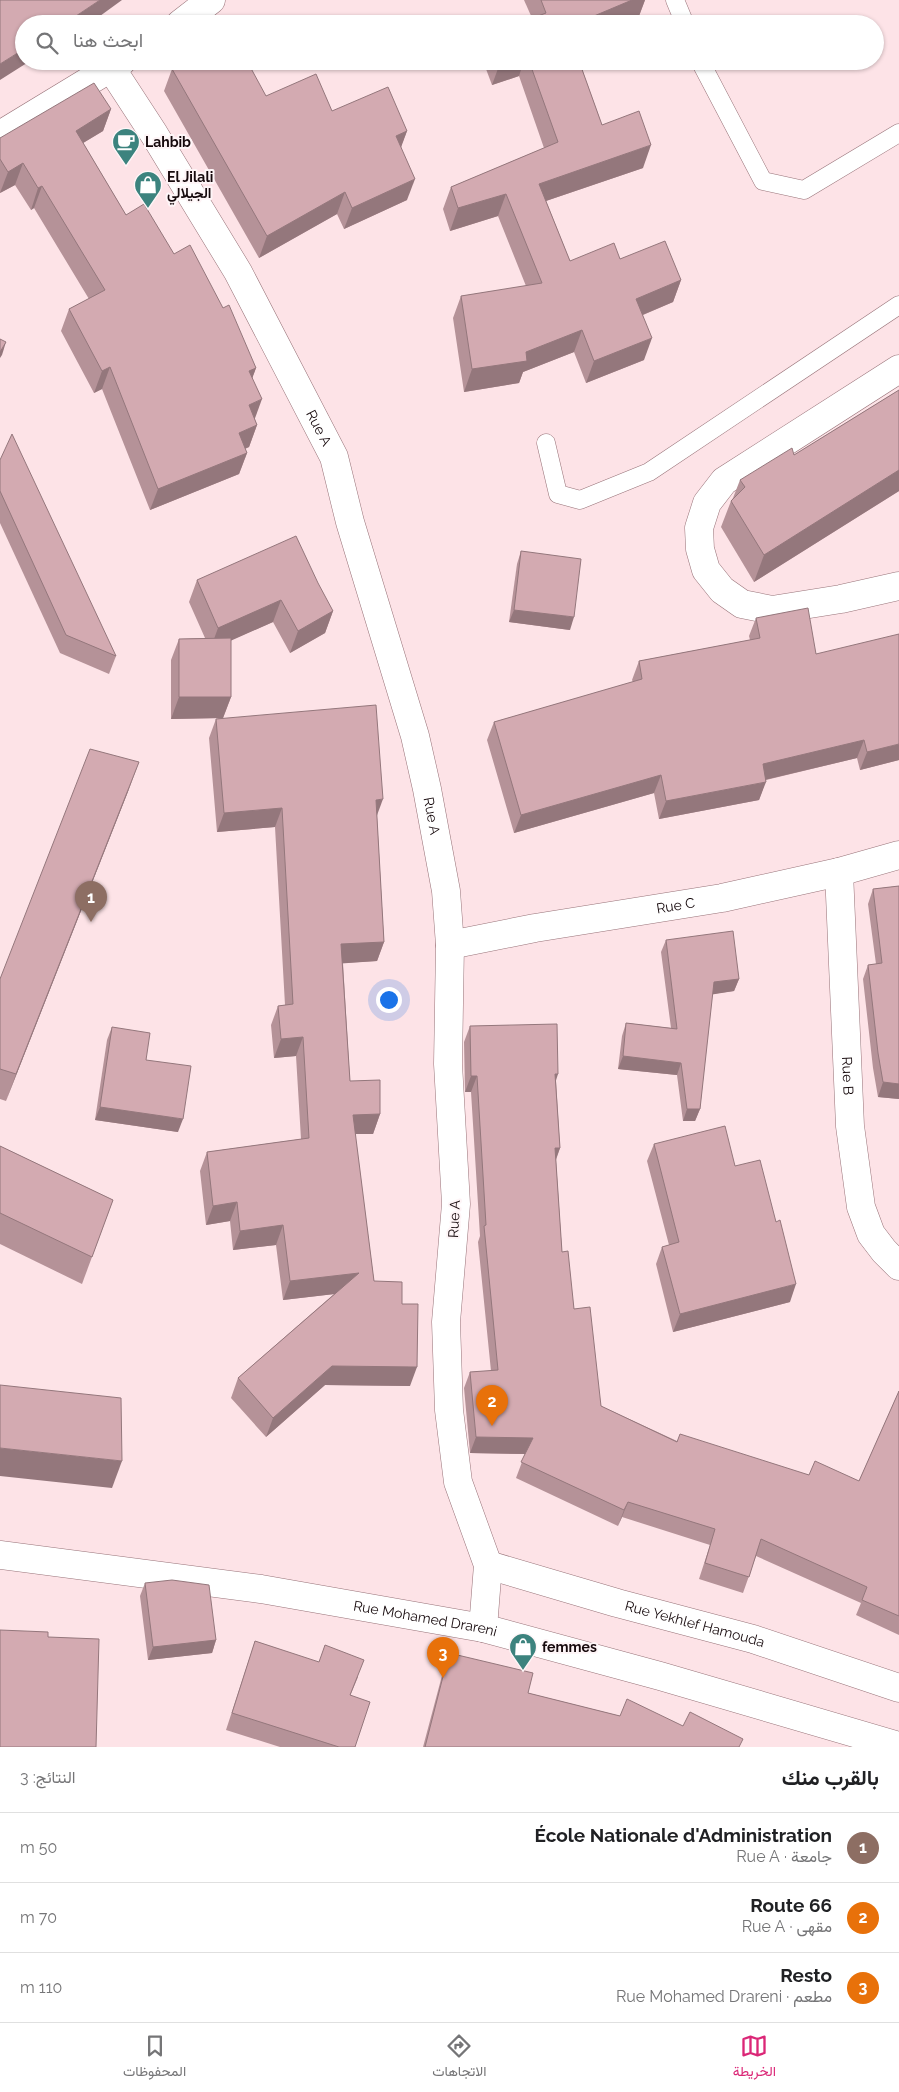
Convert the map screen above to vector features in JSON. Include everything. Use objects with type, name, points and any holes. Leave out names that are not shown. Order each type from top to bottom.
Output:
[{"type":"street","points":[[192,15],[211,0]]},
{"type":"street","points":[[0,135],[108,70]]},
{"type":"street","name":"Rue A","points":[[119,70],[154,134],[238,272],[334,457],[350,522],[415,736],[446,891],[450,946],[448,1064],[456,1204],[446,1322],[449,1410],[458,1482],[488,1565],[483,1628]]},
{"type":"street","points":[[899,370],[724,482],[707,503],[699,528],[700,549],[706,570],[722,590],[742,604],[772,610],[841,600],[899,586]]},
{"type":"street","name":"Rue C","points":[[450,946],[535,928],[722,898],[838,872],[899,855]]},
{"type":"street","name":"Rue B","points":[[838,872],[850,1126],[861,1207],[871,1234],[899,1266]]},
{"type":"street","name":"Rue Mohamed Drareni","points":[[0,1555],[260,1589],[483,1628],[660,1676],[899,1746]]},
{"type":"street","name":"Rue Yekhlef Hamouda","points":[[488,1565],[617,1603],[753,1639],[899,1688]]},
{"type":"lane","points":[[675,0],[681,15]]},
{"type":"lane","points":[[705,70],[763,181],[804,190],[899,133]]},
{"type":"lane","points":[[546,443],[558,494],[580,500],[649,472],[899,304]]},
{"type":"building","points":[[0,0],[100,0],[78,15],[15,15],[15,55],[0,64]]},
{"type":"building","points":[[541,0],[632,0],[596,15],[541,15],[546,13]]},
{"type":"building","points":[[173,70],[252,70],[266,96],[316,74],[332,111],[388,87],[407,131],[396,136],[415,179],[352,208],[345,192],[267,236]]},
{"type":"building","points":[[532,70],[582,70],[602,125],[639,111],[651,145],[539,184],[570,261],[614,243],[620,259],[665,241],[681,280],[636,299],[652,338],[594,361],[582,330],[526,352],[527,361],[472,369],[461,296],[542,283],[506,194],[458,208],[451,187],[558,142]]},
{"type":"building","points":[[94,83],[111,109],[76,131],[126,215],[144,204],[174,254],[190,245],[223,308],[229,305],[256,368],[249,371],[262,399],[249,405],[257,425],[239,433],[247,453],[158,489],[110,367],[102,371],[69,309],[105,290],[42,186],[38,188],[23,163],[8,172],[0,159],[0,138]]},
{"type":"building","points":[[0,339],[6,342],[0,352]]},
{"type":"building","points":[[899,390],[899,470],[764,555],[731,501],[745,487],[740,480],[792,448],[794,455]]},
{"type":"building","points":[[12,434],[116,656],[66,635],[0,491],[0,460]]},
{"type":"building","points":[[296,536],[333,611],[298,631],[281,600],[218,628],[197,580]]},
{"type":"building","points":[[521,551],[581,559],[574,617],[514,610]]},
{"type":"building","points":[[808,608],[816,654],[899,634],[899,744],[867,752],[864,740],[763,764],[766,782],[666,801],[661,775],[521,815],[494,722],[642,679],[639,661],[760,638],[756,618]]},
{"type":"building","points":[[231,638],[231,697],[179,697],[179,639]]},
{"type":"building","points":[[376,705],[383,799],[376,800],[384,942],[341,944],[350,1081],[380,1080],[380,1114],[353,1115],[374,1281],[402,1282],[402,1304],[418,1304],[417,1367],[332,1366],[273,1418],[238,1378],[359,1273],[290,1281],[283,1225],[240,1231],[237,1202],[213,1206],[207,1152],[309,1138],[303,1037],[281,1039],[278,1006],[293,1004],[282,808],[224,813],[216,719]]},
{"type":"building","points":[[90,749],[139,762],[16,1074],[0,1069],[0,979]]},
{"type":"building","points":[[899,886],[899,1084],[883,1082],[868,965],[882,963],[873,889]]},
{"type":"building","points":[[733,931],[739,979],[714,982],[700,1109],[687,1109],[681,1063],[623,1056],[626,1023],[677,1029],[666,940]]},
{"type":"building","points":[[557,1024],[558,1074],[555,1074],[560,1148],[555,1148],[562,1252],[568,1251],[574,1309],[590,1307],[601,1406],[677,1442],[680,1434],[809,1475],[815,1461],[859,1481],[899,1391],[899,1616],[862,1600],[867,1587],[761,1539],[749,1577],[705,1563],[715,1529],[628,1502],[624,1510],[521,1462],[533,1438],[476,1437],[470,1372],[498,1370],[484,1226],[486,1225],[477,1076],[471,1076],[470,1026]]},
{"type":"building","points":[[112,1027],[150,1033],[146,1060],[191,1066],[183,1119],[100,1107]]},
{"type":"building","points":[[725,1126],[735,1166],[760,1160],[776,1222],[780,1220],[796,1284],[680,1314],[662,1247],[679,1242],[654,1144]]},
{"type":"building","points":[[0,1146],[113,1200],[92,1257],[0,1213]]},
{"type":"building","points":[[0,1385],[121,1398],[122,1461],[0,1448]]},
{"type":"building","points":[[172,1580],[209,1585],[216,1640],[153,1647],[145,1583]]},
{"type":"building","points":[[0,1630],[48,1632],[48,1637],[99,1639],[96,1747],[0,1747]]},
{"type":"building","points":[[255,1641],[319,1662],[325,1645],[364,1660],[350,1695],[370,1702],[355,1747],[339,1747],[232,1713]]},
{"type":"building","points":[[449,1653],[533,1673],[528,1693],[620,1716],[627,1699],[683,1726],[690,1712],[743,1739],[739,1747],[425,1747]]},
{"type":"place","name":"Lahbib","points":[[126,166]]},
{"type":"place","name":"El Jilali الجيلالي","points":[[148,209]]},
{"type":"place","name":"École Nationale d'Administration","points":[[91,922]]},
{"type":"place","name":"Route 66","points":[[492,1426]]},
{"type":"place","name":"femmes","points":[[523,1671]]},
{"type":"place","name":"Resto","points":[[443,1678]]}]
